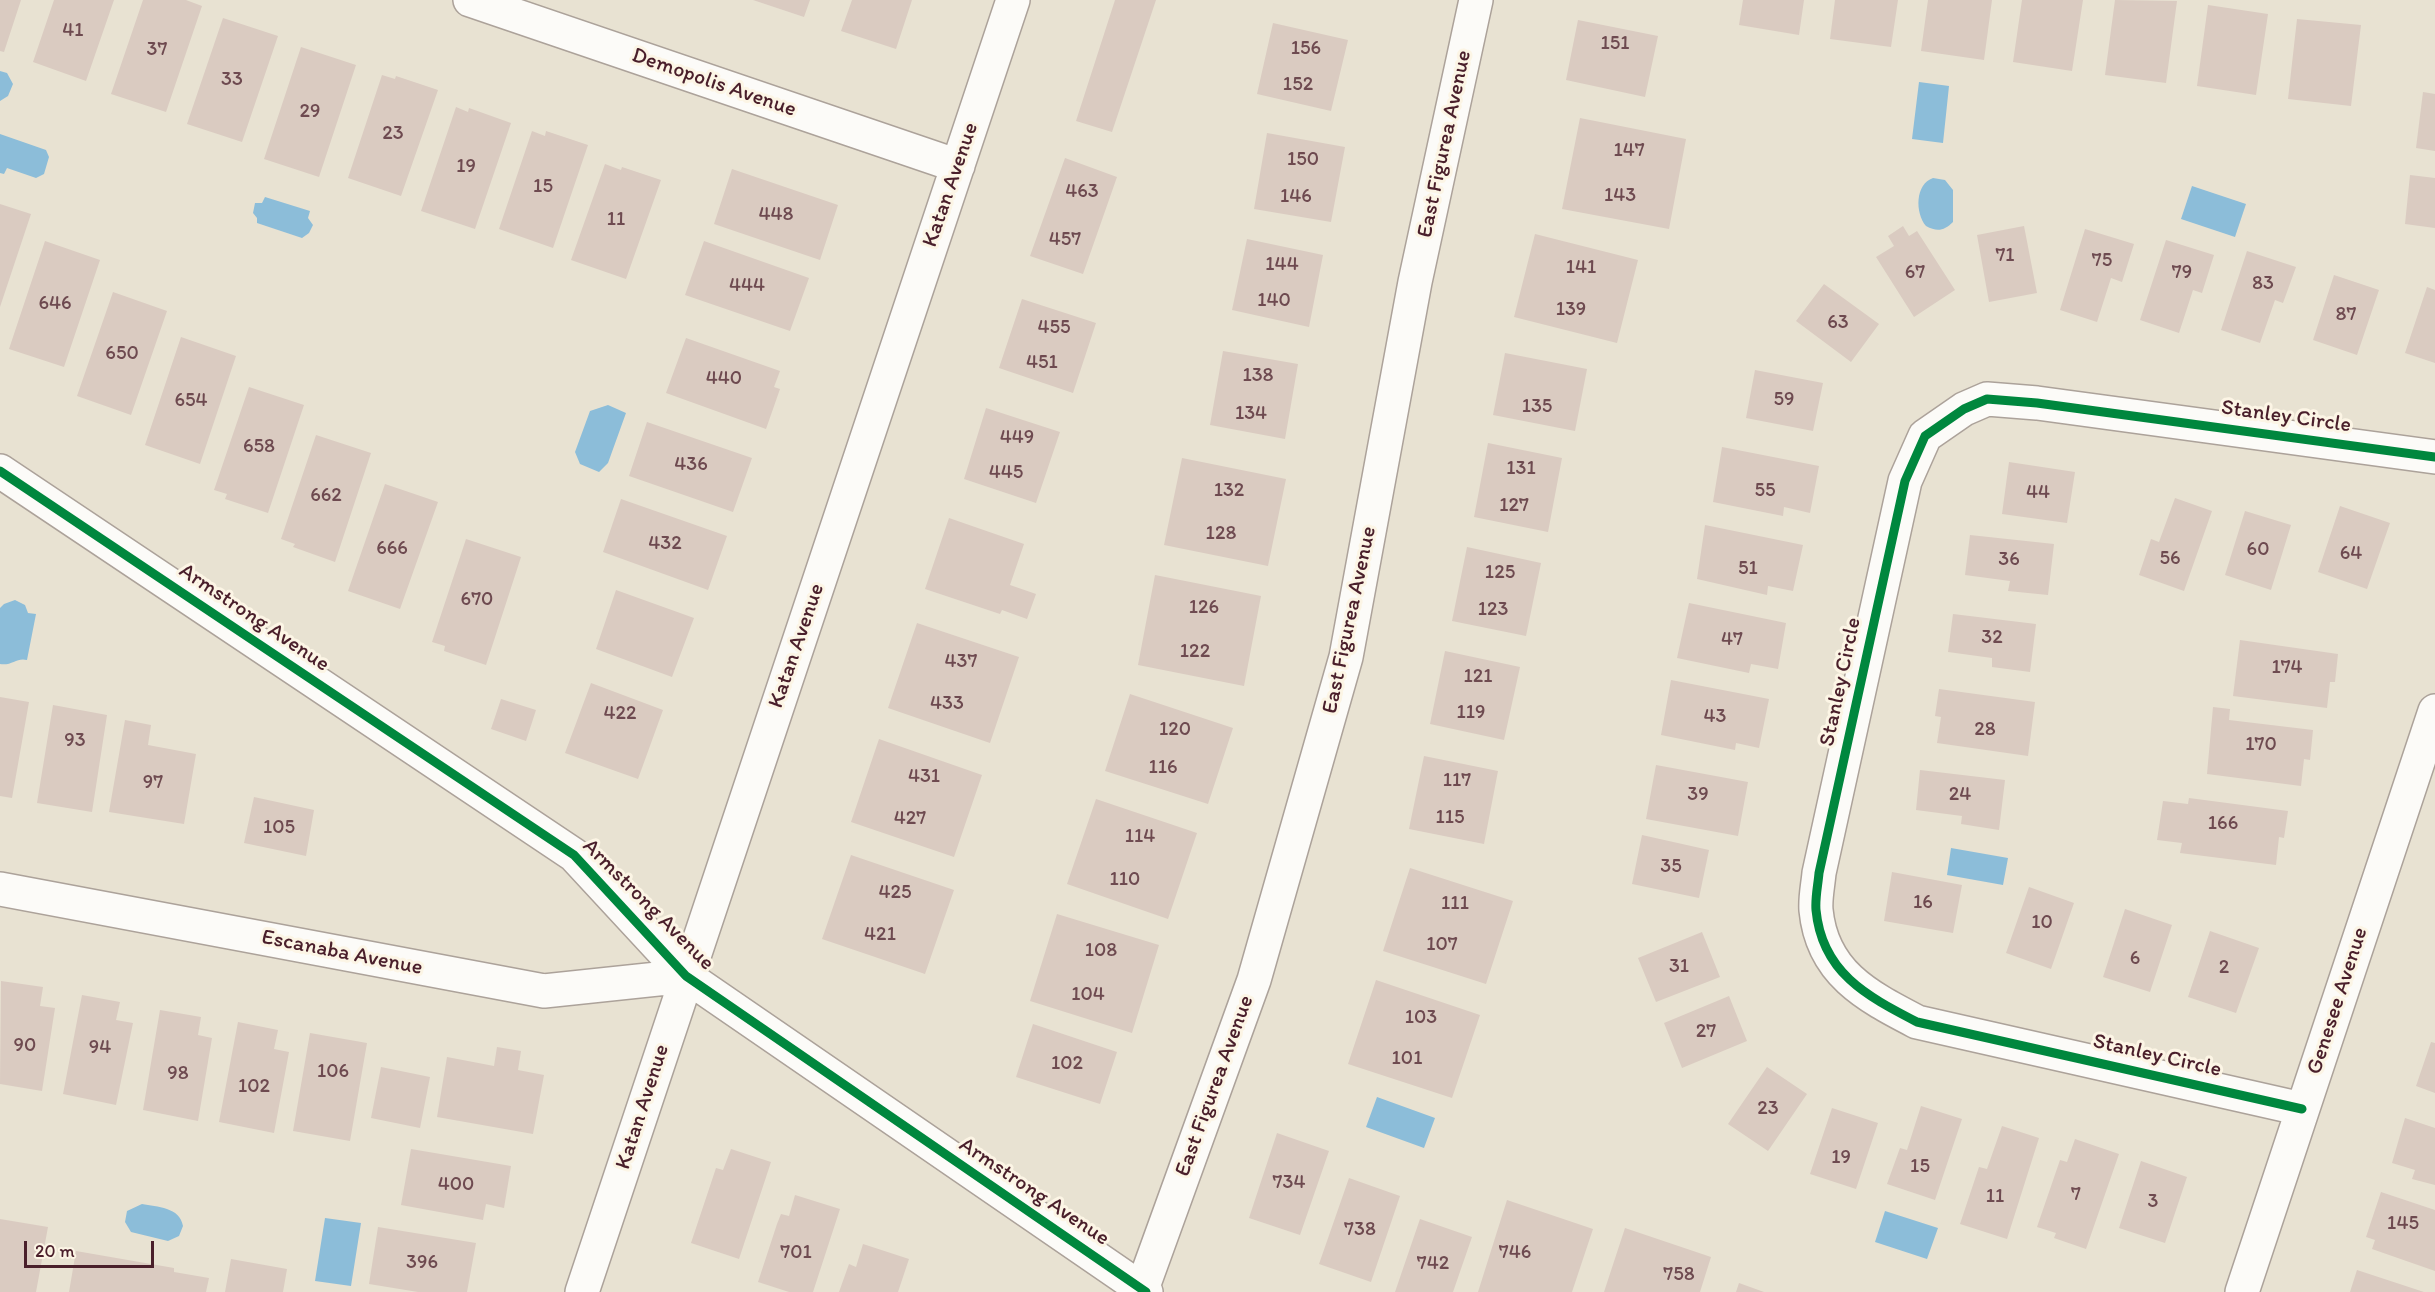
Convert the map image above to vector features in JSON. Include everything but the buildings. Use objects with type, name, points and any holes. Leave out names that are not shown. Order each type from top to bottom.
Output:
[{"type":"street","name":"Demopolis Avenue","points":[[470,0],[958,166]]},
{"type":"street","name":"Katan Avenue","points":[[582,1292],[1013,0]]},
{"type":"street","name":"East Figurea Avenue","points":[[1143,1291],[1254,980],[1346,657],[1415,282],[1476,0]]},
{"type":"street","name":"Stanley Circle","points":[[2302,1109],[1917,1022],[1870,998],[1839,972],[1824,943],[1816,910],[1819,873],[1905,481],[1925,436],[1964,409],[1988,399],[2037,403],[2435,457]]},
{"type":"street","name":"Armstrong Avenue","points":[[0,471],[574,855],[686,976],[1143,1291]]},
{"type":"street","name":"Genesee Avenue","points":[[2242,1292],[2435,711]]},
{"type":"street","name":"Escanaba Avenue","points":[[0,889],[544,991],[686,976]]},
{"type":"water","points":[[0,71],[7,73],[13,84],[8,96],[0,101]]},
{"type":"water","points":[[1919,82],[1949,86],[1943,143],[1912,139]]},
{"type":"water","points":[[0,134],[46,150],[49,157],[44,174],[36,178],[7,168],[4,174],[0,173]]},
{"type":"water","points":[[1933,178],[1945,180],[1953,190],[1953,222],[1940,230],[1926,226],[1919,207],[1920,192],[1927,181]]},
{"type":"water","points":[[2192,186],[2246,204],[2235,237],[2181,219]]},
{"type":"water","points":[[265,197],[310,211],[308,218],[313,225],[309,233],[302,238],[257,223],[257,218],[253,213],[255,203],[262,203]]},
{"type":"water","points":[[608,405],[626,413],[608,463],[599,472],[580,464],[575,452],[590,411]]},
{"type":"water","points":[[15,600],[25,605],[28,613],[36,614],[27,660],[0,664],[0,608]]},
{"type":"water","points":[[1951,848],[2008,858],[2003,885],[1947,875]]},
{"type":"water","points":[[1377,1097],[1435,1118],[1424,1148],[1366,1127]]},
{"type":"water","points":[[142,1204],[173,1211],[183,1226],[179,1236],[168,1241],[131,1232],[125,1222],[127,1211]]},
{"type":"water","points":[[1885,1211],[1938,1228],[1927,1259],[1875,1242]]},
{"type":"water","points":[[325,1218],[361,1223],[351,1286],[315,1281]]},
{"type":"cycle path","points":[[2302,1109],[1917,1022],[1865,992],[1837,966],[1820,932],[1816,910],[1819,873],[1905,481],[1925,436],[1964,409],[1987,399],[2037,403],[2435,457]]},
{"type":"cycle path","points":[[0,471],[574,855],[686,976],[1146,1292]]}]
